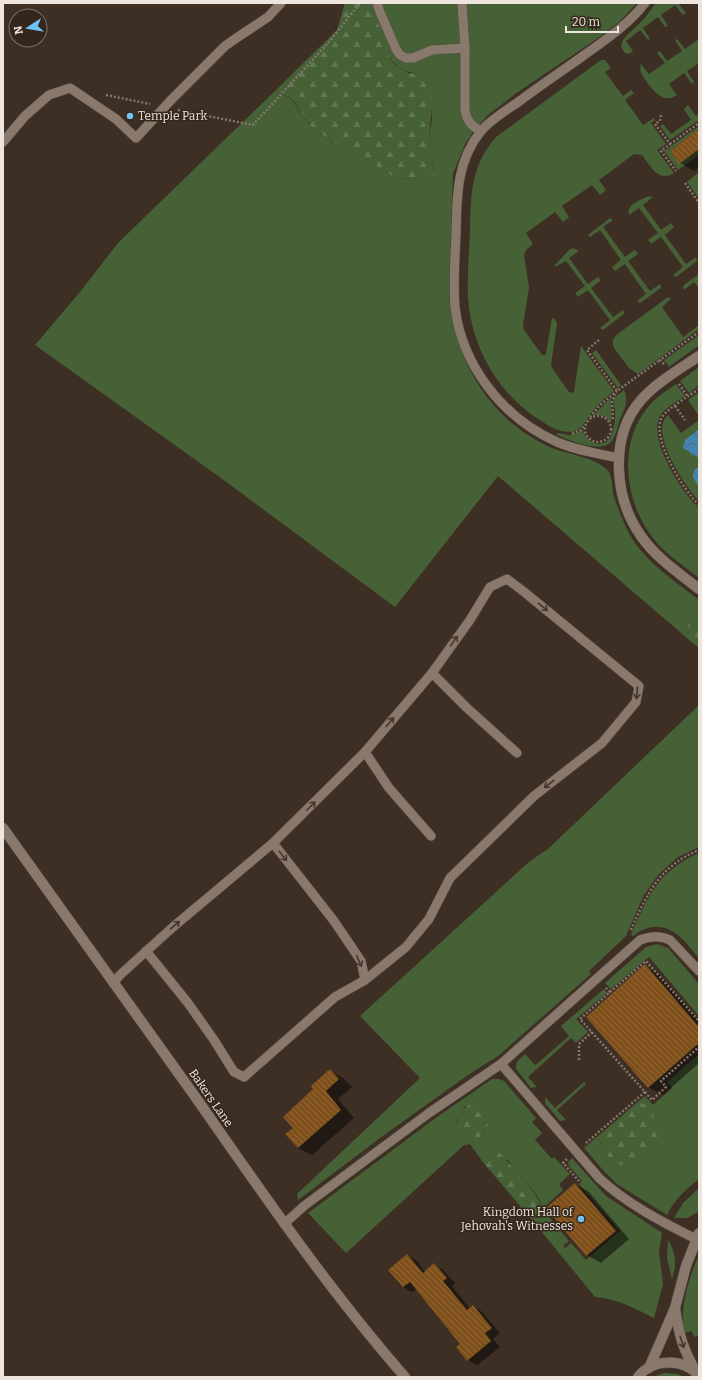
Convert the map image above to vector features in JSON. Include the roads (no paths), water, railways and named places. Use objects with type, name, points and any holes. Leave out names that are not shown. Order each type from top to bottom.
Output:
[{"type":"street","points":[[699,356],[656,386],[638,404],[629,419],[619,458],[623,497],[634,526],[651,549],[699,590]]},
{"type":"street","name":"Bakers Lane","points":[[3,828],[284,1224],[380,1348],[405,1377]]},
{"type":"street","points":[[649,1368],[675,1308],[686,1266],[698,1236]]},
{"type":"street","points":[[675,1308],[680,1339],[686,1355],[698,1375]]},
{"type":"street","points":[[638,1377],[649,1368],[658,1364],[669,1362],[689,1368],[698,1375]]},
{"type":"lane","points":[[3,142],[25,116],[49,95],[70,88],[116,119],[136,138],[171,100],[225,46],[268,17],[281,3]]},
{"type":"lane","points":[[377,3],[396,49],[400,55],[406,58],[413,58],[432,50],[465,48]]},
{"type":"lane","points":[[462,3],[465,48],[466,118],[470,124],[481,132]]},
{"type":"lane","points":[[619,458],[586,451],[559,443],[534,430],[502,404],[483,380],[468,352],[458,322],[455,306],[458,189],[462,166],[481,132],[501,114],[620,29],[645,3]]},
{"type":"lane","points":[[114,983],[120,975],[172,927],[273,843],[365,752],[432,673],[470,620],[490,587],[507,579],[639,686],[636,702],[602,743],[534,796],[450,878],[428,919],[406,947],[365,980],[335,997],[244,1077],[234,1072],[188,1003],[146,952]]},
{"type":"lane","points":[[432,673],[467,708],[517,753]]},
{"type":"lane","points":[[365,752],[389,788],[431,836]]},
{"type":"lane","points":[[273,843],[334,921],[361,961],[365,980]]},
{"type":"lane","points":[[284,1224],[304,1206],[435,1108],[501,1064],[640,940],[646,937],[659,936],[670,940],[699,971]]},
{"type":"lane","points":[[501,1064],[599,1178],[613,1191],[667,1225],[698,1236]]},
{"type":"water","points":[[699,429],[699,458],[691,454],[682,446],[684,445],[685,440]]},
{"type":"water","points":[[699,467],[699,486],[695,481],[693,473]]},
{"type":"place","name":"Temple Park","points":[[130,116]]},
{"type":"place","name":"Kingdom Hall of Jehovah's Witnesses","points":[[581,1219]]}]
